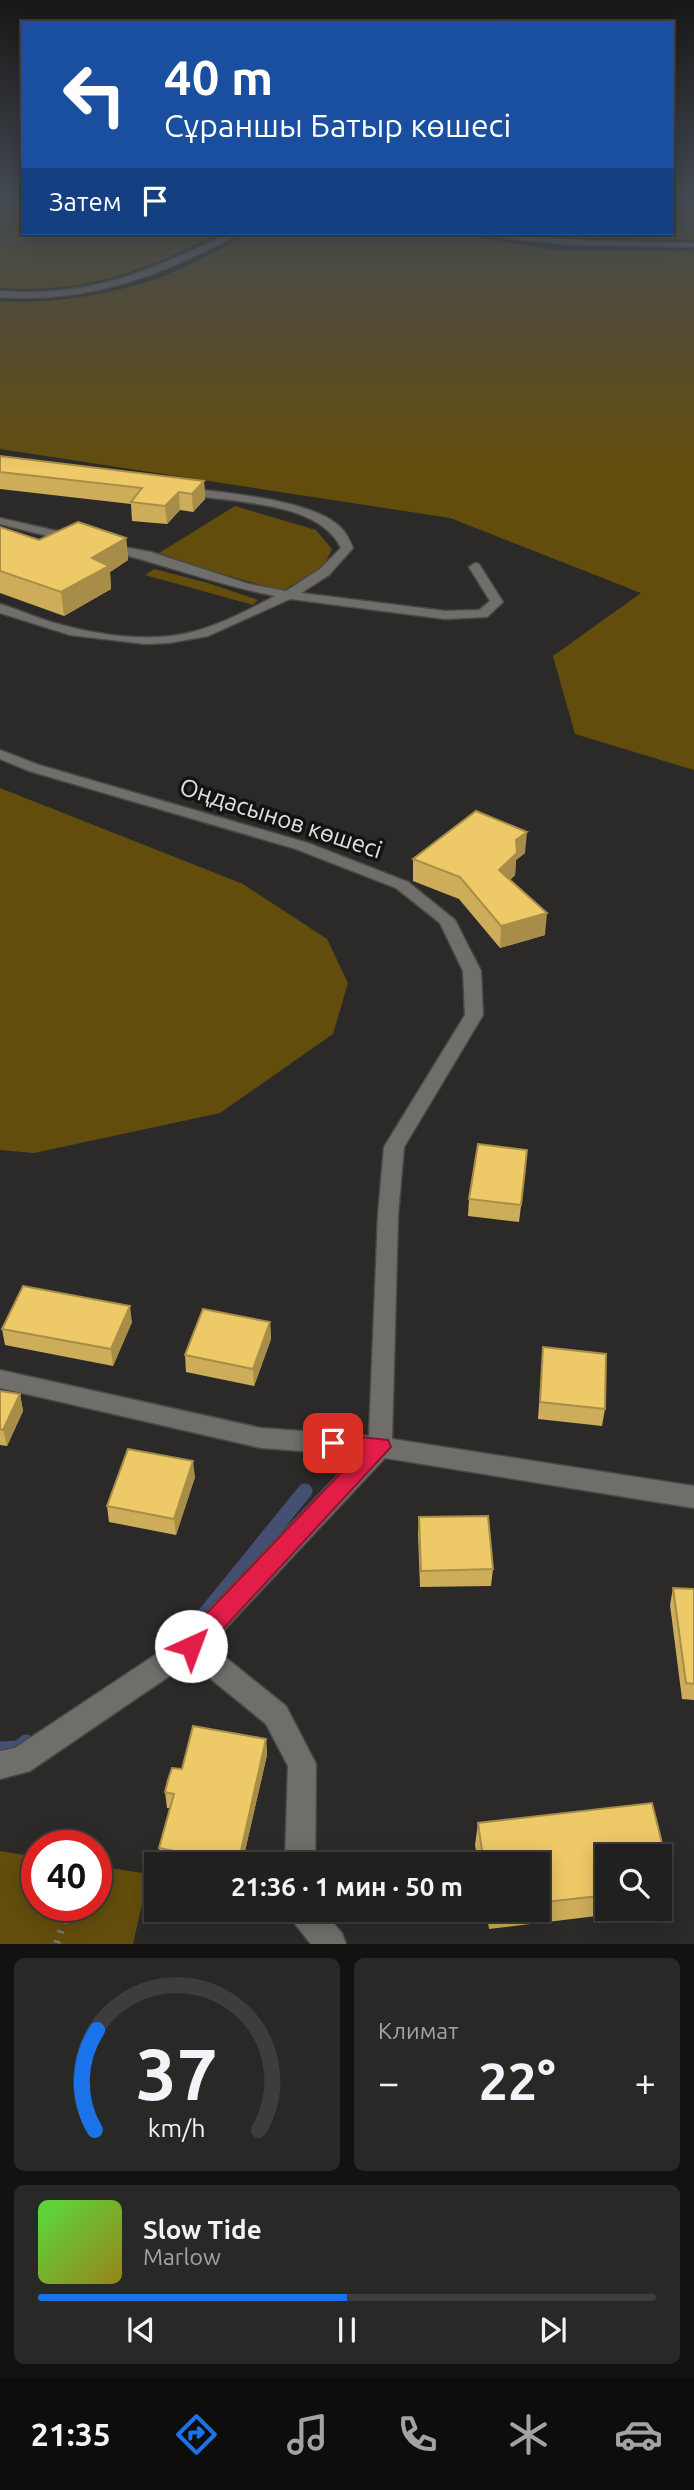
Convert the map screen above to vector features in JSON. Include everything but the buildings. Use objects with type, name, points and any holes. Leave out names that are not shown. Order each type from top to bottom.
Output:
[{"type":"street","points":[[0,294],[56,295],[91,289]]},
{"type":"street","points":[[0,608],[36,623],[134,641],[192,636],[231,623],[288,595],[338,563],[348,548],[337,529],[313,516],[263,503],[164,488]]},
{"type":"street","points":[[0,521],[147,555],[247,587],[288,595],[445,615],[482,614],[497,602],[475,567]]},
{"type":"street","name":"Оңдасынов көшесі","points":[[0,754],[34,768],[302,846],[401,885],[447,920],[472,971],[474,1015],[394,1147],[388,1214],[380,1447]]},
{"type":"street","points":[[0,1379],[261,1438],[380,1447],[694,1497]]},
{"type":"street","points":[[0,1765],[20,1762],[191,1646],[380,1447]]},
{"type":"street","points":[[191,1646],[276,1715],[303,1764],[300,1852]]},
{"type":"street","points":[[312,1922],[331,1944]]},
{"type":"path","points":[[57,1944],[64,1921]]},
{"type":"shaded area","points":[[120,289],[694,289],[694,770],[575,734],[553,656],[641,593],[450,518],[0,449],[0,301],[59,300]]},
{"type":"shaded area","points":[[235,506],[316,530],[332,549],[324,566],[282,591],[156,555]]},
{"type":"shaded area","points":[[154,569],[258,600],[253,605],[145,575]]},
{"type":"shaded area","points":[[0,788],[243,884],[327,939],[348,983],[333,1034],[220,1113],[34,1153],[0,1150]]},
{"type":"shaded area","points":[[0,1851],[21,1854],[21,1921],[112,1921],[112,1868],[144,1873],[144,1896],[133,1944],[0,1944]]},
{"type":"waterway","points":[[205,1614],[305,1491]]},
{"type":"waterway","points":[[0,1749],[18,1748],[26,1742]]},
{"type":"route","points":[[191,1646],[380,1447],[333,1443]]}]
